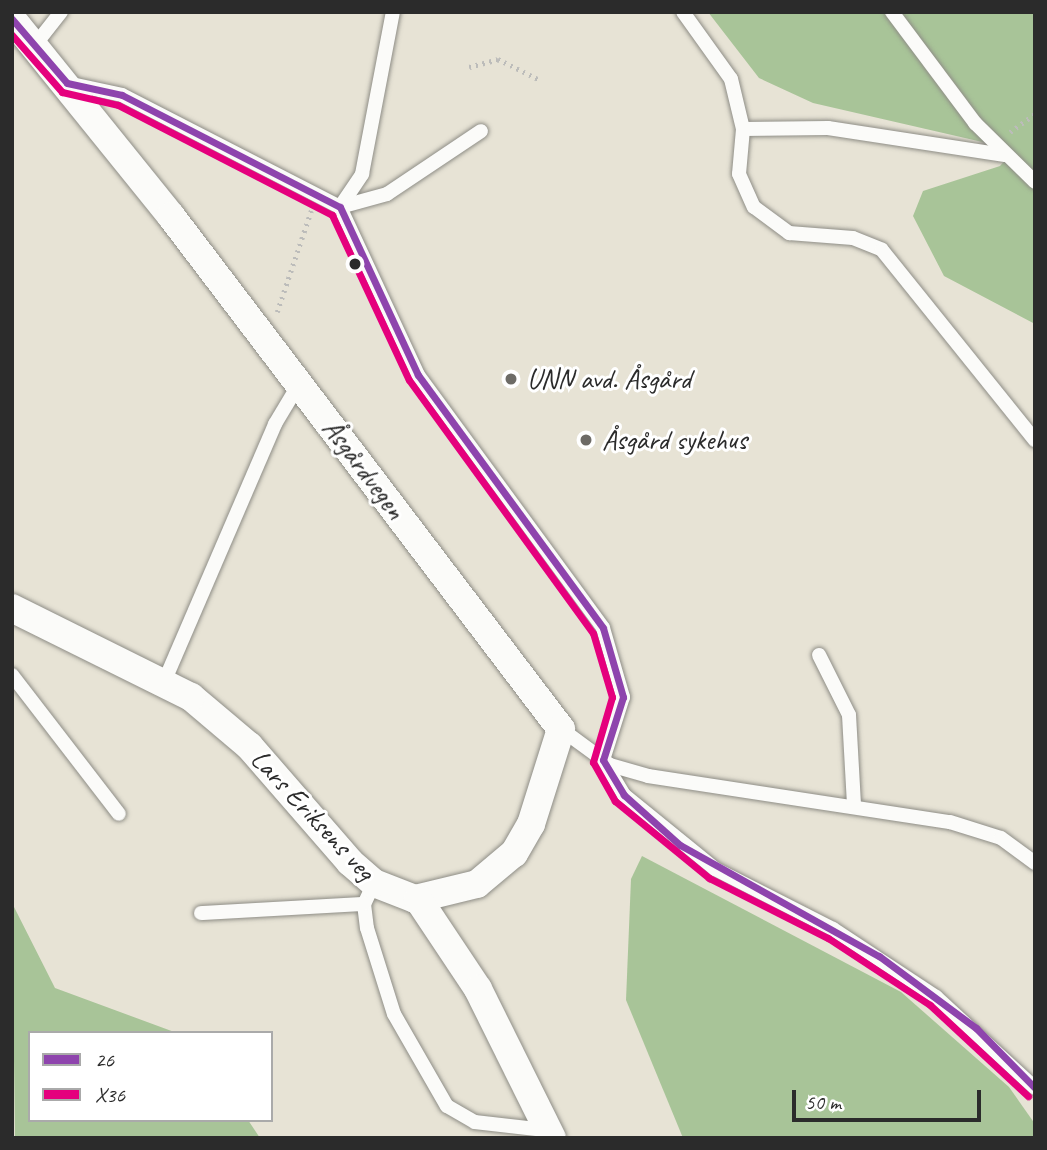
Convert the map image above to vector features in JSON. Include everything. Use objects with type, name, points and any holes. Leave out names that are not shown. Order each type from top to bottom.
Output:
[{"type":"street","name":"Åsgårdvegen","points":[[12,19],[67,83],[561,729]]},
{"type":"street","name":"Lars Eriksens veg","points":[[12,608],[164,682],[249,746],[369,893],[418,899]]},
{"type":"street","points":[[540,1132],[478,989],[418,899],[477,884],[514,853],[531,824],[561,729]]},
{"type":"lane","points":[[35,45],[61,12]]},
{"type":"lane","points":[[340,207],[362,174],[393,12]]},
{"type":"lane","points":[[683,12],[731,79],[743,129],[739,174],[769,225],[812,238],[853,238],[882,250],[1035,440]]},
{"type":"lane","points":[[892,12],[993,144],[1035,182]]},
{"type":"lane","points":[[67,83],[122,95],[315,197],[340,207],[387,194],[481,131]]},
{"type":"lane","points":[[743,129],[828,128],[1004,155]]},
{"type":"lane","points":[[340,207],[418,374],[603,628],[623,697],[603,760],[624,795],[680,845],[879,956],[976,1028],[1035,1088]]},
{"type":"lane","points":[[164,682],[275,424],[299,384]]},
{"type":"lane","points":[[819,655],[849,716],[854,806]]},
{"type":"lane","points":[[12,675],[119,814]]},
{"type":"lane","points":[[561,729],[603,760],[731,793],[854,806],[978,829],[1035,863]]},
{"type":"lane","points":[[201,913],[369,893],[394,1014],[447,1106],[475,1122],[540,1132]]},
{"type":"path","points":[[469,67],[498,60],[538,79]]},
{"type":"path","points":[[993,144],[1035,114]]},
{"type":"path","points":[[267,343],[315,197]]},
{"type":"green space","points":[[708,12],[1035,12],[1035,324],[944,276],[913,216],[923,191],[1000,166],[1009,156],[991,144],[813,103],[759,78]]},
{"type":"green space","points":[[642,856],[901,992],[1009,1087],[1035,1124],[1035,1138],[683,1138],[626,1000],[631,879]]},
{"type":"green space","points":[[12,903],[55,988],[172,1031],[28,1031],[28,1122],[249,1122],[260,1138],[15,1138]]},
{"type":"transit line","name":"26","points":[[12,19],[67,83]]},
{"type":"transit line","name":"X36","points":[[12,35],[62,92],[118,105],[332,215],[409,380],[593,633],[612,697],[593,762],[615,801],[709,878],[828,938],[930,1005],[1028,1096]]},
{"type":"transit line","name":"26","points":[[67,83],[122,95],[340,207],[418,375],[603,628],[623,697],[603,760]]},
{"type":"transit line","name":"26","points":[[603,760],[624,795],[680,845],[879,956],[976,1028],[1035,1088]]},
{"type":"place","name":"UNN avd. Åsgård","points":[[511,379]]},
{"type":"place","name":"Åsgård sykehus","points":[[586,440]]}]
